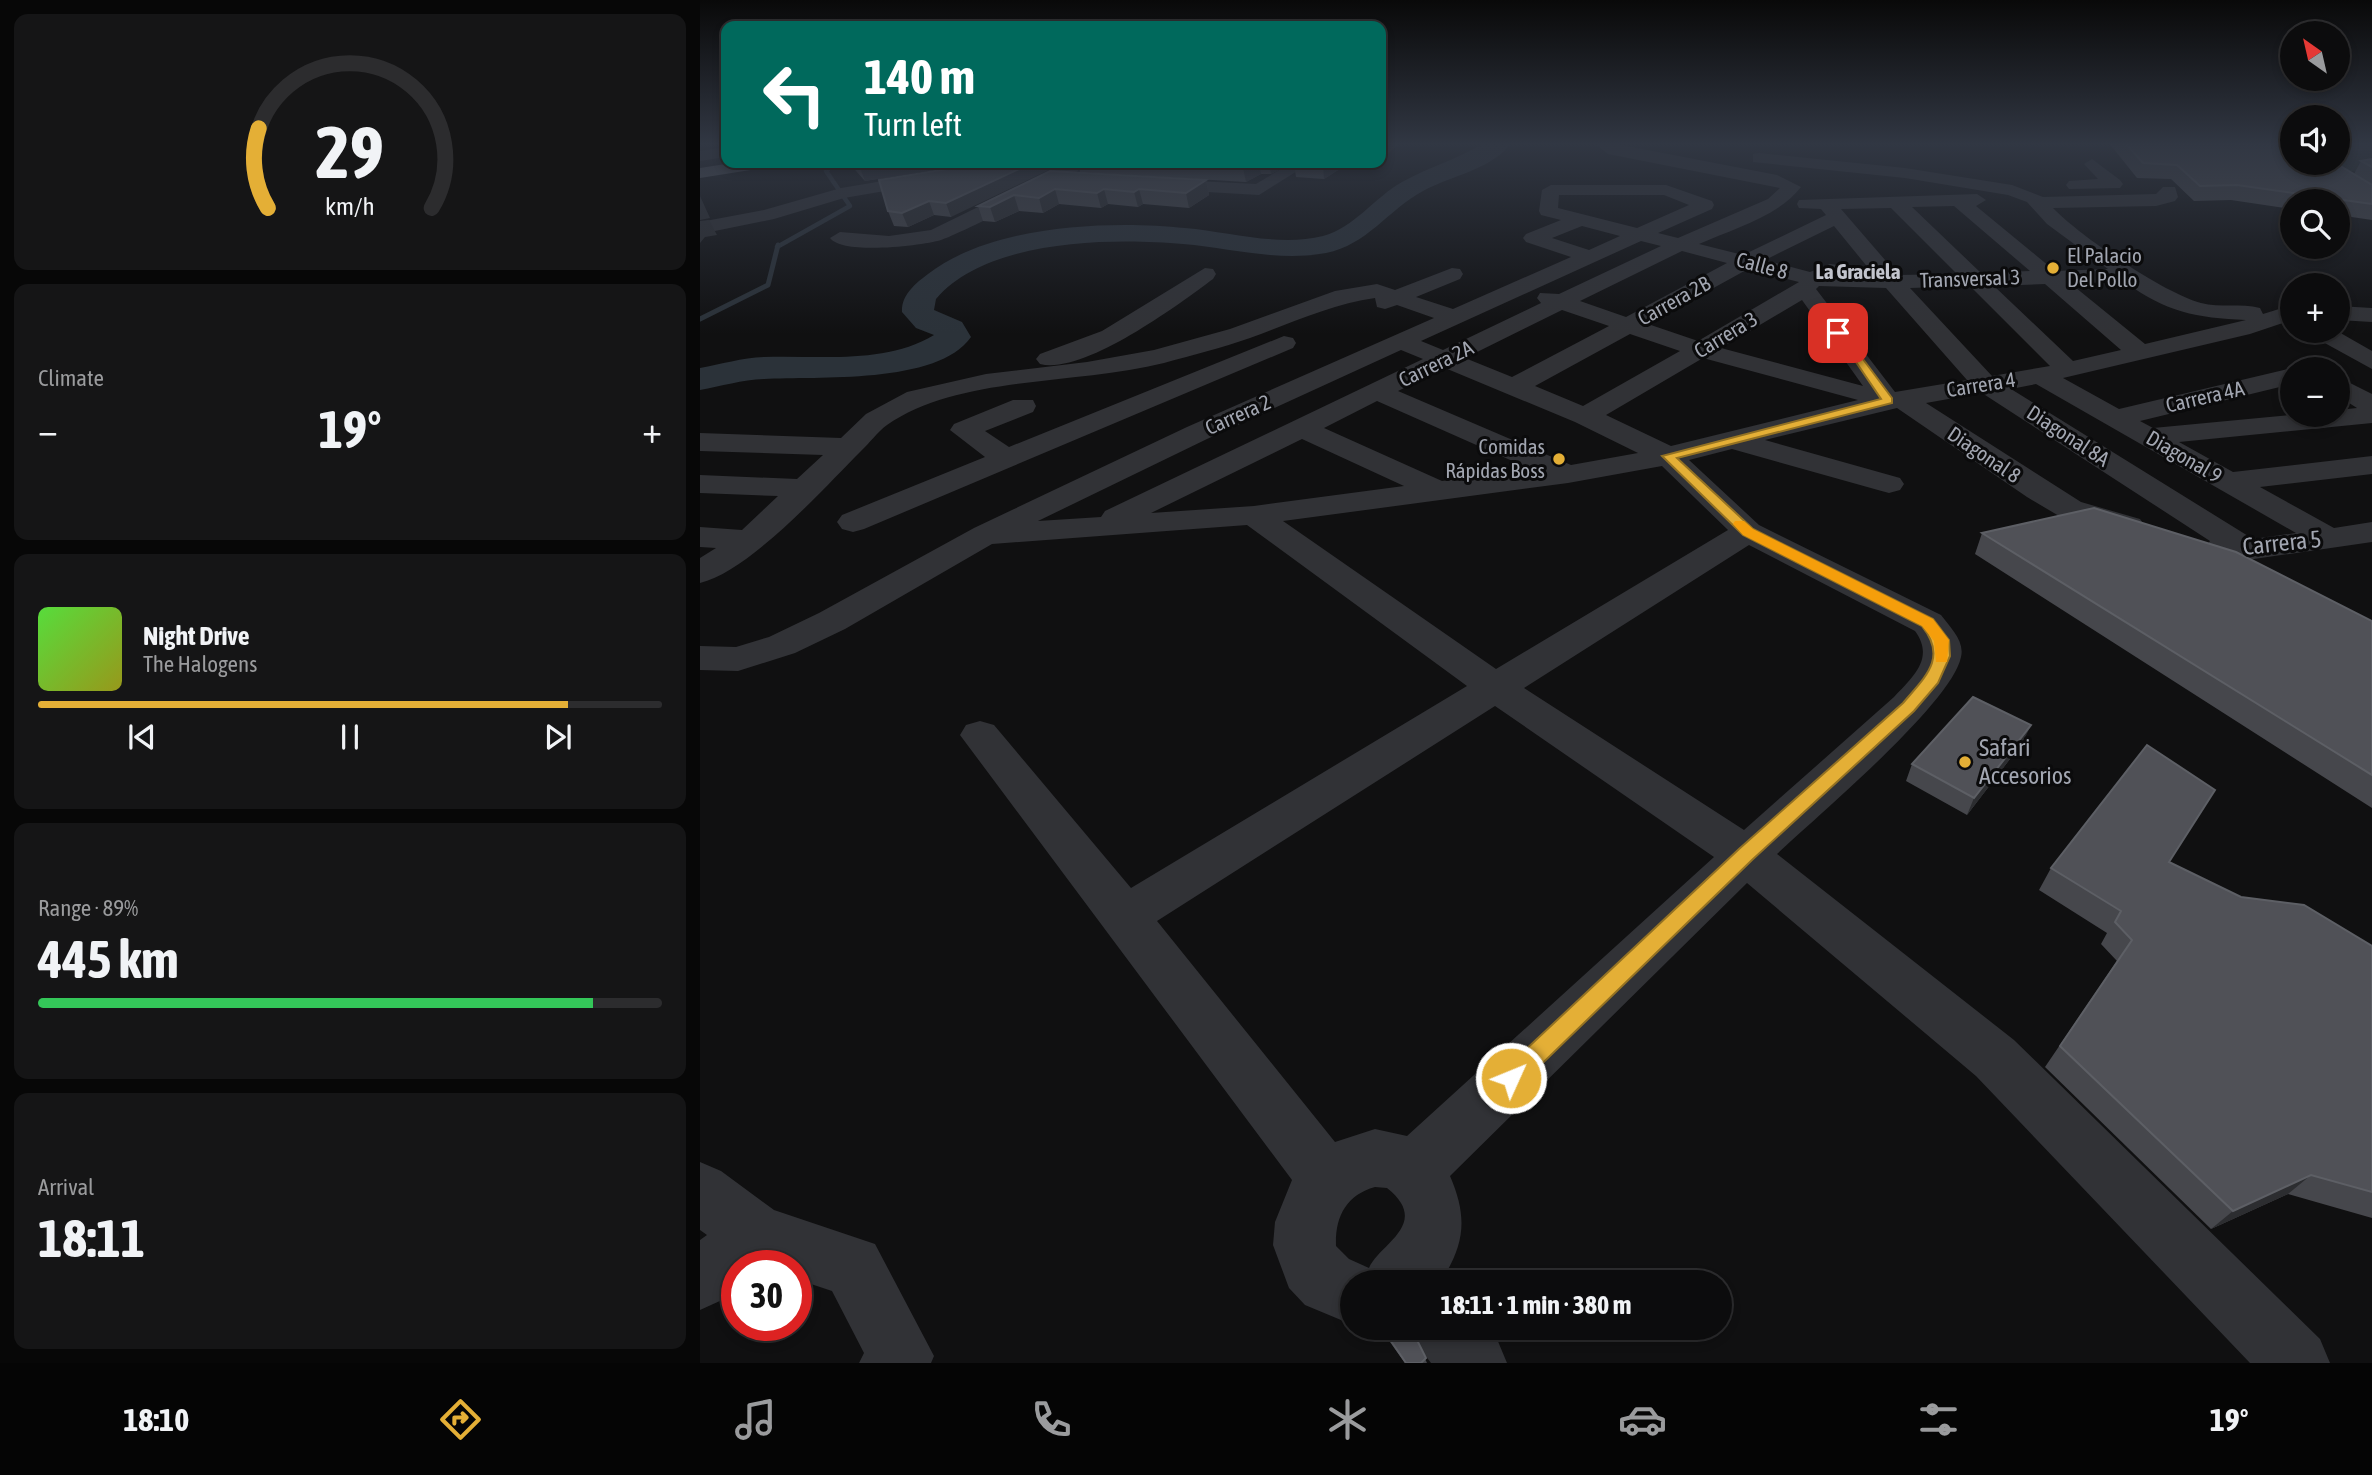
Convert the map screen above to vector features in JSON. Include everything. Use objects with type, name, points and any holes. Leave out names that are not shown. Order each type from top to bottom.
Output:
[{"type":"street","points":[[700,228],[795,207]]},
{"type":"street","points":[[840,238],[889,242],[936,235],[993,207]]},
{"type":"street","name":"Calle 8","points":[[1663,207],[1549,211],[1681,244],[1809,284],[1894,282]]},
{"type":"street","name":"Carrera 2","points":[[700,658],[738,659],[782,645],[832,621],[985,535],[1197,433],[1701,207]]},
{"type":"street","name":"Carrera 2A","points":[[1098,526],[1562,304],[1681,244],[1767,207]]},
{"type":"street","points":[[1800,207],[1831,211],[1854,207]]},
{"type":"street","name":"Diagonal 9","points":[[1922,207],[1972,279],[2054,372],[2117,418],[2328,538]]},
{"type":"street","points":[[1965,207],[2140,353]]},
{"type":"street","points":[[2039,207],[2159,296],[2201,311],[2220,314],[2280,313]]},
{"type":"street","name":"Diagonal 8A","points":[[1831,211],[1984,383],[2247,551]]},
{"type":"street","name":"Carrera 2B","points":[[1514,387],[1630,326],[1831,211]]},
{"type":"street","points":[[1581,219],[1534,238],[1588,256]]},
{"type":"street","name":"Carrera 3","points":[[1586,416],[1702,350],[1864,251]]},
{"type":"street","points":[[1007,379],[1029,363],[1063,356],[1103,338],[1173,298],[1205,274]]},
{"type":"street","points":[[853,522],[1141,402],[1386,294],[1452,274]]},
{"type":"street","name":"Transversal 3","points":[[1894,282],[2130,275]]},
{"type":"street","name":"Diagonal 8","points":[[1809,284],[1894,399],[2070,509]]},
{"type":"street","points":[[1519,287],[1702,350],[1894,399]]},
{"type":"street","points":[[700,573],[750,540],[876,420],[916,398],[1007,379],[1087,370],[1157,357],[1238,334],[1343,296],[1386,294],[1456,318]]},
{"type":"street","points":[[2350,314],[2372,315]]},
{"type":"street","name":"Carrera 4","points":[[985,535],[1254,515],[1568,474],[1735,441],[1894,399],[2054,372],[2140,353],[2242,329],[2280,317]]},
{"type":"street","points":[[2242,329],[2265,342]]},
{"type":"street","points":[[1402,342],[1586,416],[1668,456],[1748,532],[1927,622],[1941,640],[1942,656],[1933,679],[1908,707],[1746,855],[1413,1171]]},
{"type":"street","points":[[2343,343],[2369,357]]},
{"type":"street","name":"Carrera 4A","points":[[2117,418],[2280,369]]},
{"type":"street","points":[[1378,392],[1568,474]]},
{"type":"street","points":[[2350,392],[2372,405]]},
{"type":"street","points":[[1141,402],[1197,433]]},
{"type":"street","points":[[1006,458],[964,430],[1023,406]]},
{"type":"street","points":[[2149,437],[2372,415]]},
{"type":"street","points":[[1301,428],[1441,492]]},
{"type":"street","points":[[1735,441],[1889,484]]},
{"type":"street","points":[[700,442],[850,447]]},
{"type":"street","points":[[2229,482],[2372,465]]},
{"type":"street","points":[[700,484],[807,488]]},
{"type":"street","name":"Carrera 5","points":[[2070,509],[2164,535],[2247,551],[2372,532]]},
{"type":"street","points":[[1254,515],[1497,689],[1746,855],[1995,1058],[2296,1363]]},
{"type":"street","points":[[1125,916],[1748,532]]},
{"type":"street","points":[[700,537],[750,540]]},
{"type":"street","points":[[980,735],[1125,916],[1327,1179]]},
{"type":"street","points":[[1340,1290],[1322,1279],[1309,1262],[1304,1240],[1306,1217],[1314,1196],[1327,1179],[1362,1159],[1399,1161],[1413,1171],[1427,1188],[1433,1210],[1431,1234],[1421,1258],[1407,1270]]},
{"type":"street","points":[[700,1192],[758,1236],[853,1266],[901,1356],[893,1363]]},
{"type":"street","points":[[700,1278],[758,1236]]},
{"type":"street","points":[[1455,1340],[1473,1363]]},
{"type":"building","points":[[887,207],[916,207],[902,213],[888,211]]},
{"type":"building","points":[[2094,508],[2236,552],[2372,621],[2372,775],[1982,533]]},
{"type":"building","name":"Safari Accesorios","points":[[1973,697],[2031,725],[1974,798],[1912,764]]},
{"type":"building","points":[[2147,745],[2215,790],[2169,862],[2241,897],[2304,905],[2372,946],[2372,1192],[2311,1175],[2233,1211],[2060,1046],[2132,940],[2115,922],[2121,911],[2051,868]]},
{"type":"building","points":[[1390,1340],[1417,1340],[1426,1358],[1421,1363],[1406,1363]]},
{"type":"waterway","points":[[778,247],[849,207]]},
{"type":"waterway","points":[[700,379],[756,369],[889,363],[935,349],[954,337],[950,329],[927,321],[918,312],[920,298],[950,271],[979,257],[1013,247],[1086,235],[1123,234],[1185,236],[1275,247],[1311,247],[1328,244],[1349,235],[1385,207]]},
{"type":"waterway","points":[[700,319],[768,285],[778,247]]},
{"type":"slow traffic","points":[[1740,524],[1748,532],[1927,622],[1941,640],[1942,658]]},
{"type":"place","name":"El Palacio Del Pollo","points":[[2053,268]]},
{"type":"place","name":"Comidas Rápidas Boss","points":[[1559,459]]},
{"type":"place","name":"Safari Accesorios","points":[[1965,762]]},
{"type":"district","name":"La Graciela","points":[[1858,272]]},
{"type":"route","points":[[1511,1078],[1746,855],[1908,707],[1933,679],[1942,656],[1941,640],[1927,622],[1748,532],[1668,456],[1888,401],[1838,333]]}]
